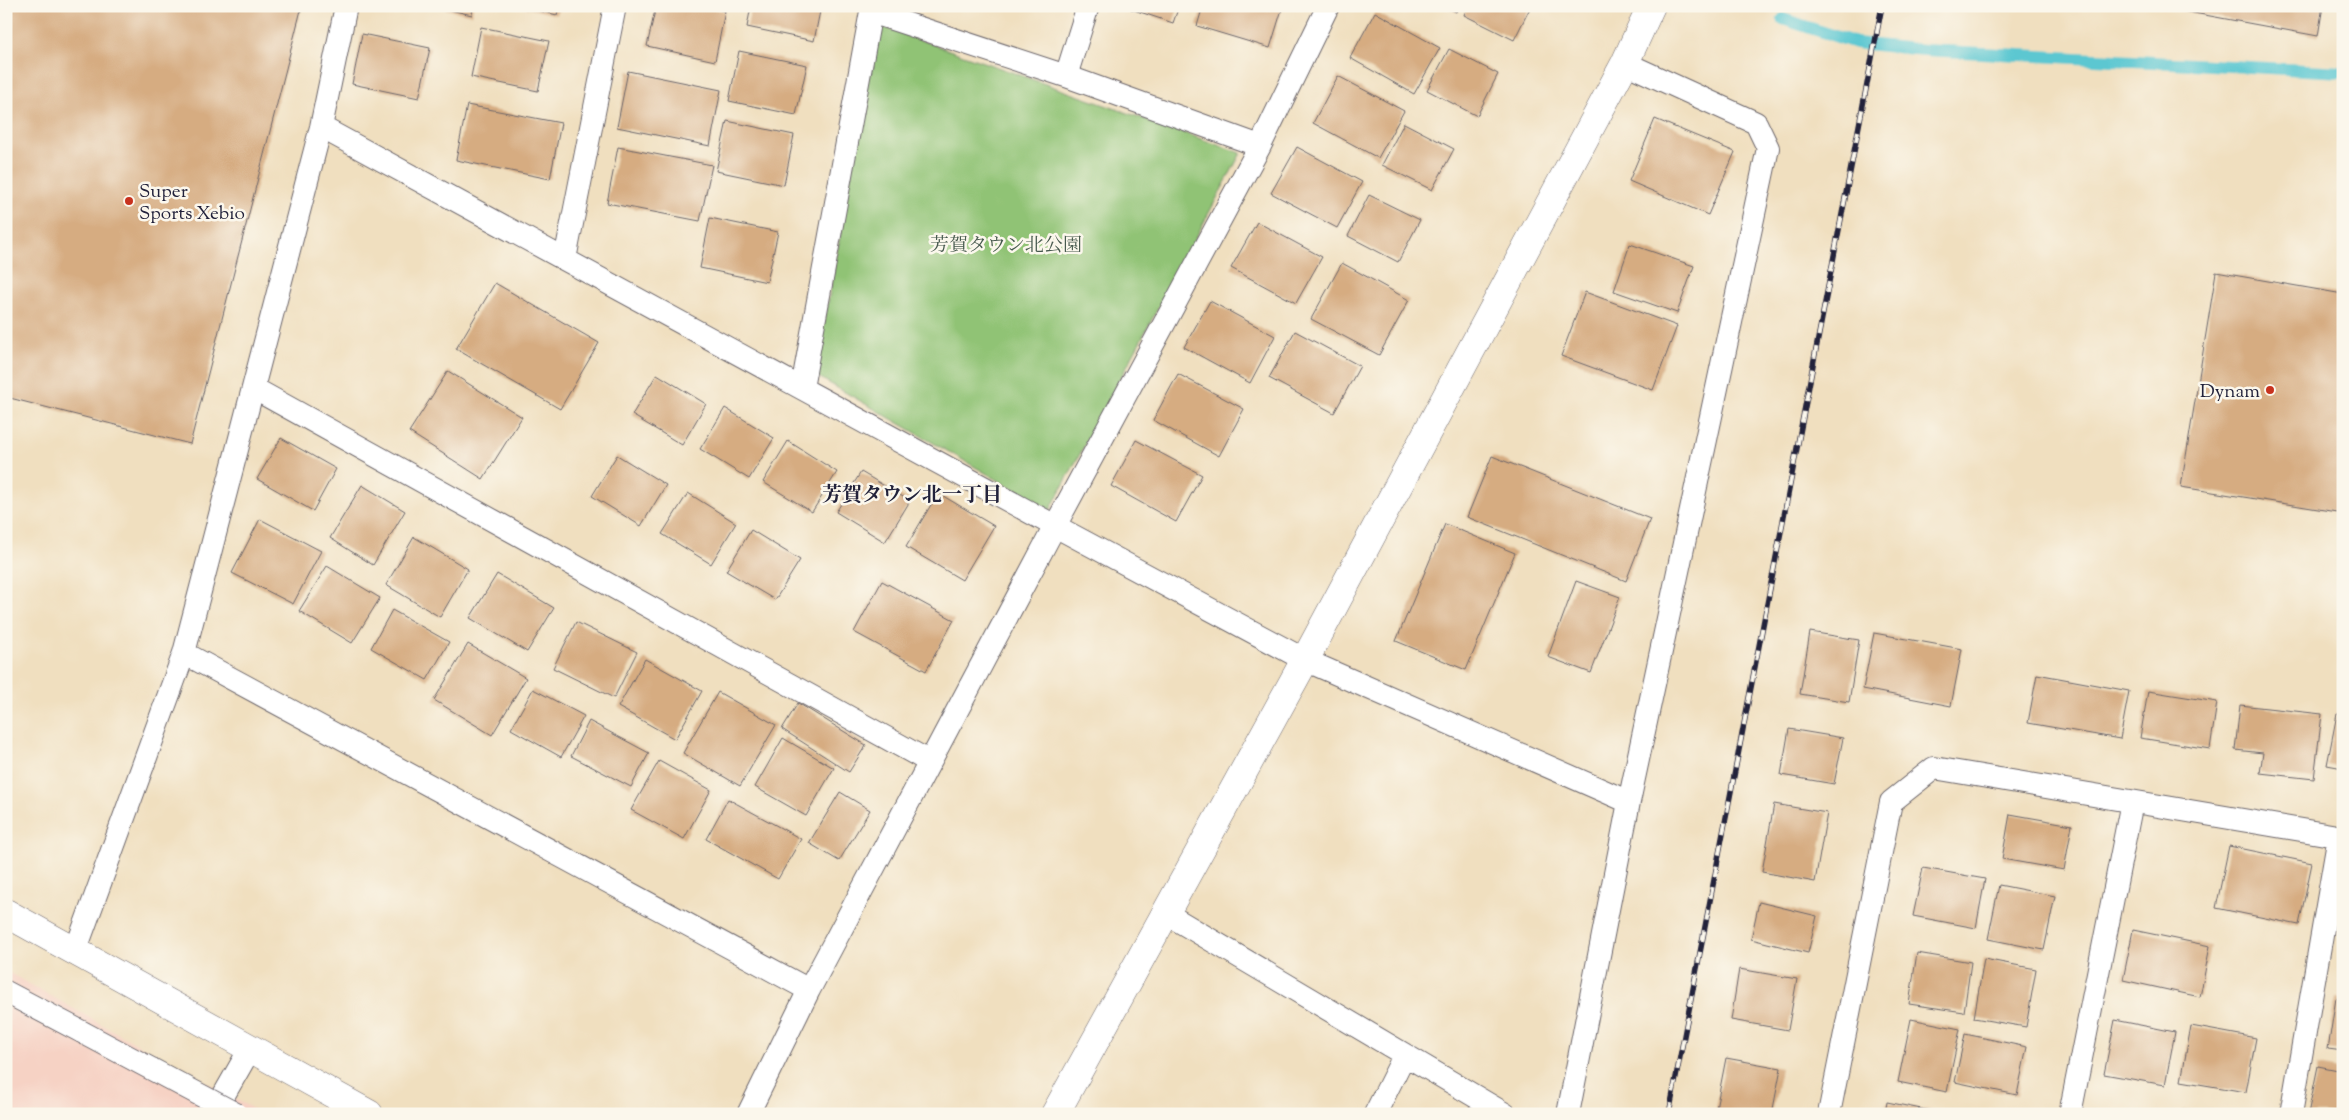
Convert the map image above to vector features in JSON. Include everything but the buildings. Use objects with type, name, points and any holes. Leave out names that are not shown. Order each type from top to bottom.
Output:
[{"type":"street","points":[[1055,1114],[1305,660],[1625,62],[1651,6]]},
{"type":"street","points":[[6,913],[369,1114]]},
{"type":"lane","points":[[75,952],[184,653],[320,127],[346,6]]},
{"type":"lane","points":[[565,260],[615,6]]},
{"type":"lane","points":[[1066,76],[1088,6]]},
{"type":"lane","points":[[748,1114],[809,990],[1055,526],[1260,146],[1328,6]]},
{"type":"lane","points":[[802,388],[871,9],[1066,76],[1260,146]]},
{"type":"lane","points":[[1568,1114],[1629,802],[1768,148],[1756,123],[1625,62]]},
{"type":"lane","points":[[320,127],[1305,660],[1629,802]]},
{"type":"lane","points":[[253,388],[930,762]]},
{"type":"lane","points":[[184,653],[809,990]]},
{"type":"lane","points":[[1829,1114],[1891,802],[1934,768],[2341,837],[2291,1114]]},
{"type":"lane","points":[[2070,1114],[2132,802]]},
{"type":"lane","points":[[1166,914],[1505,1114]]},
{"type":"lane","points":[[6,992],[236,1114]]},
{"type":"lane","points":[[213,1114],[250,1049]]},
{"type":"lane","points":[[1375,1114],[1404,1056]]},
{"type":"shaded area","points":[[6,971],[262,1114],[6,1114]]},
{"type":"green space","name":"芳賀タウン北公園","points":[[878,25],[1241,153],[1050,510],[815,375]]},
{"type":"waterway","points":[[1783,19],[1856,43],[1925,50],[2343,72]]},
{"type":"railway","points":[[1669,1114],[1882,6]]},
{"type":"place","name":"Super Sports Xebio","points":[[129,201]]},
{"type":"place","name":"Dynam","points":[[2270,390]]},
{"type":"district","name":"芳賀タウン北一丁目","points":[[912,494]]}]
